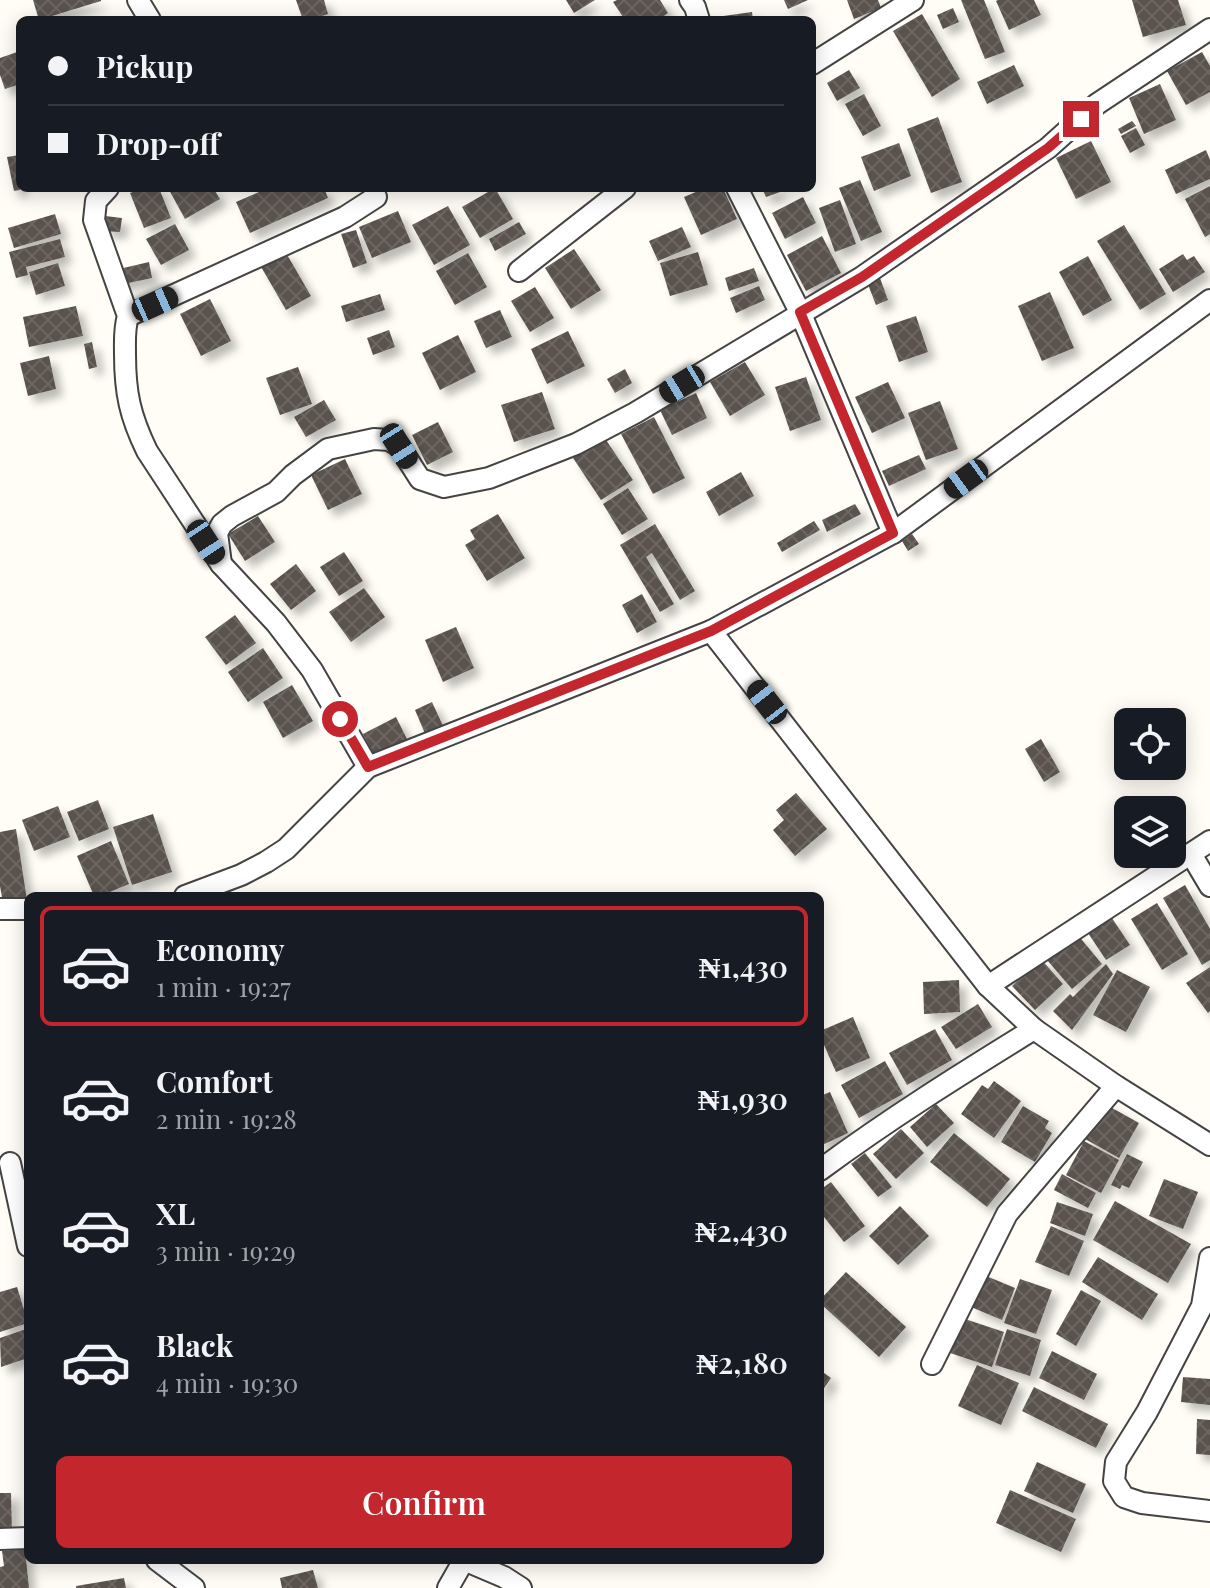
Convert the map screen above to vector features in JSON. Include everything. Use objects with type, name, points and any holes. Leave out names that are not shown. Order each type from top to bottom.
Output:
[{"type":"street","points":[[816,61],[913,0]]},
{"type":"street","points":[[221,564],[217,533],[222,524],[276,492],[328,449],[374,439],[389,440],[399,446],[420,479],[444,487],[489,478],[576,444],[635,413],[862,277],[1048,148],[1097,104],[1210,29]]},
{"type":"street","points":[[104,192],[96,201],[94,220],[128,316],[125,327],[125,378],[128,403],[137,431],[221,564],[276,623],[312,670],[368,767]]},
{"type":"street","points":[[519,271],[620,192]]},
{"type":"street","points":[[739,192],[800,312],[893,533]]},
{"type":"street","points":[[128,316],[345,217],[376,197]]},
{"type":"street","points":[[196,892],[241,875],[286,849],[368,767],[711,631],[893,533],[1210,300]]},
{"type":"street","points":[[711,631],[988,986],[1034,1029],[1116,1086],[1210,1145]]},
{"type":"street","points":[[988,986],[1210,841]]},
{"type":"street","points":[[1191,854],[1210,886]]},
{"type":"street","points":[[0,909],[24,909]]},
{"type":"street","points":[[824,1167],[936,1088],[1034,1029]]},
{"type":"street","points":[[932,1364],[1007,1214],[1116,1086]]},
{"type":"street","points":[[10,1163],[24,1228]]},
{"type":"street","points":[[1210,1258],[1202,1306],[1147,1412],[1116,1462],[1114,1481],[1124,1497],[1142,1503],[1210,1511]]},
{"type":"street","points":[[0,1539],[24,1538]]},
{"type":"street","points":[[162,1564],[194,1588]]},
{"type":"street","points":[[448,1588],[462,1564]]},
{"type":"street","points":[[473,1564],[521,1588]]},
{"type":"building","points":[[33,0],[101,0],[52,16],[38,16]]},
{"type":"building","points":[[296,0],[324,0],[328,14],[302,16]]},
{"type":"building","points":[[566,0],[595,0],[574,13]]},
{"type":"building","points":[[660,0],[668,13],[664,16],[622,16],[613,2]]},
{"type":"building","points":[[784,0],[808,0],[788,9]]},
{"type":"building","points":[[847,0],[878,0],[881,8],[854,19]]},
{"type":"building","points":[[961,0],[984,0],[1005,52],[985,59]]},
{"type":"building","points":[[998,0],[1034,0],[1041,15],[1009,30]]},
{"type":"building","points":[[1132,0],[1178,0],[1186,25],[1143,37]]},
{"type":"building","points":[[953,8],[959,22],[943,29],[937,15]]},
{"type":"building","points":[[752,12],[752,16],[723,16]]},
{"type":"building","points":[[922,14],[960,79],[932,97],[893,31]]},
{"type":"building","points":[[16,52],[16,85],[5,89],[0,75],[0,58]]},
{"type":"building","points":[[1202,52],[1210,66],[1210,92],[1186,105],[1167,71]]},
{"type":"building","points":[[1014,65],[1024,86],[987,104],[977,82]]},
{"type":"building","points":[[849,70],[860,88],[837,101],[827,83]]},
{"type":"building","points":[[1160,84],[1176,120],[1144,134],[1129,98]]},
{"type":"building","points":[[864,94],[881,126],[863,136],[845,104]]},
{"type":"building","points":[[938,117],[962,182],[931,193],[907,129]]},
{"type":"building","points":[[1132,121],[1136,126],[1121,134],[1118,129]]},
{"type":"building","points":[[1136,128],[1145,145],[1130,153],[1121,136]]},
{"type":"building","points":[[1091,141],[1111,182],[1076,199],[1056,158]]},
{"type":"building","points":[[899,143],[911,176],[874,191],[861,157]]},
{"type":"building","points":[[1206,150],[1210,160],[1210,179],[1176,194],[1165,170]]},
{"type":"building","points":[[16,156],[16,191],[14,191],[7,157]]},
{"type":"building","points":[[860,180],[882,232],[861,241],[839,188]]},
{"type":"building","points":[[1210,186],[1210,234],[1205,237],[1185,199]]},
{"type":"building","points":[[161,192],[171,218],[144,228],[130,193]]},
{"type":"building","points":[[170,192],[216,192],[220,199],[185,219]]},
{"type":"building","points":[[259,192],[326,192],[328,198],[250,233],[236,202]]},
{"type":"building","points":[[488,192],[497,192],[513,219],[480,238],[462,207]]},
{"type":"building","points":[[696,192],[725,192],[737,219],[701,235],[684,197]]},
{"type":"building","points":[[764,192],[780,192],[766,197]]},
{"type":"building","points":[[803,197],[816,223],[785,239],[772,213]]},
{"type":"building","points":[[840,200],[856,244],[835,252],[819,208]]},
{"type":"building","points":[[448,206],[470,245],[434,265],[412,225]]},
{"type":"building","points":[[398,211],[411,242],[372,258],[359,227]]},
{"type":"building","points":[[55,214],[61,234],[14,248],[8,228]]},
{"type":"building","points":[[105,216],[122,218],[120,232],[103,231]]},
{"type":"building","points":[[519,222],[526,234],[495,251],[489,239]]},
{"type":"building","points":[[175,224],[189,250],[161,265],[146,239]]},
{"type":"building","points":[[1124,225],[1166,294],[1140,310],[1097,241]]},
{"type":"building","points":[[682,227],[691,247],[658,261],[649,241]]},
{"type":"building","points":[[356,230],[367,263],[353,268],[341,234]]},
{"type":"building","points":[[822,236],[841,273],[806,291],[787,255]]},
{"type":"building","points":[[60,239],[65,257],[26,267],[28,275],[16,278],[9,252]]},
{"type":"building","points":[[574,249],[601,290],[571,309],[545,268]]},
{"type":"building","points":[[285,251],[311,296],[286,310],[260,265]]},
{"type":"building","points":[[698,252],[708,285],[670,296],[660,263]]},
{"type":"building","points":[[468,253],[487,287],[455,305],[436,271]]},
{"type":"building","points":[[1183,254],[1187,260],[1194,256],[1205,272],[1173,292],[1159,269]]},
{"type":"building","points":[[1088,256],[1112,300],[1083,316],[1059,272]]},
{"type":"building","points":[[149,262],[152,278],[119,285],[115,270]]},
{"type":"building","points":[[58,263],[65,286],[36,295],[29,272]]},
{"type":"building","points":[[754,268],[759,281],[729,291],[725,278]]},
{"type":"building","points":[[880,278],[888,300],[876,305],[867,282]]},
{"type":"building","points":[[759,286],[765,300],[736,313],[730,298]]},
{"type":"building","points":[[535,287],[554,318],[530,332],[511,301]]},
{"type":"building","points":[[1050,292],[1074,348],[1042,361],[1018,306]]},
{"type":"building","points":[[380,294],[385,310],[346,322],[341,306]]},
{"type":"building","points":[[210,299],[231,341],[201,356],[180,314]]},
{"type":"building","points":[[76,306],[83,336],[29,347],[23,317]]},
{"type":"building","points":[[500,310],[512,337],[486,348],[474,321]]},
{"type":"building","points":[[916,316],[928,352],[899,362],[886,326]]},
{"type":"building","points":[[389,330],[395,347],[373,355],[367,338]]},
{"type":"building","points":[[568,331],[585,366],[547,384],[531,349]]},
{"type":"building","points":[[458,335],[476,372],[440,390],[422,353]]},
{"type":"building","points":[[92,342],[97,367],[89,369],[84,344]]},
{"type":"building","points":[[49,356],[56,389],[28,396],[20,363]]},
{"type":"building","points":[[745,362],[765,395],[730,416],[710,382]]},
{"type":"building","points":[[298,367],[312,404],[280,415],[266,378]]},
{"type":"building","points":[[625,369],[632,383],[615,393],[607,379]]},
{"type":"building","points":[[806,377],[821,420],[790,431],[775,387]]},
{"type":"building","points":[[888,382],[905,418],[872,433],[855,397]]},
{"type":"building","points":[[542,392],[555,429],[514,442],[501,405]]},
{"type":"building","points":[[696,393],[707,418],[672,435],[660,410]]},
{"type":"building","points":[[324,400],[336,420],[306,437],[294,417]]},
{"type":"building","points":[[940,401],[958,449],[926,460],[908,413]]},
{"type":"building","points":[[654,417],[685,478],[653,494],[621,434]]},
{"type":"building","points":[[438,422],[453,452],[427,465],[412,435]]},
{"type":"building","points":[[604,437],[633,480],[601,500],[573,458]]},
{"type":"building","points":[[919,455],[926,469],[889,486],[882,471]]},
{"type":"building","points":[[345,459],[362,494],[328,510],[311,475]]},
{"type":"building","points":[[741,472],[754,496],[719,516],[706,492]]},
{"type":"building","points":[[628,488],[648,519],[622,535],[603,504]]},
{"type":"building","points":[[855,504],[861,514],[827,532],[822,520]]},
{"type":"building","points":[[498,514],[525,558],[487,581],[465,545],[475,539],[470,530]]},
{"type":"building","points":[[258,516],[275,542],[245,561],[228,534]]},
{"type":"building","points":[[814,521],[820,530],[782,552],[777,543]]},
{"type":"building","points":[[655,524],[695,591],[680,600],[652,553],[646,557],[674,604],[660,612],[620,545]]},
{"type":"building","points":[[912,534],[919,544],[908,551],[902,541]]},
{"type":"building","points":[[344,552],[363,581],[339,596],[320,567]]},
{"type":"building","points":[[296,564],[316,591],[291,610],[270,584]]},
{"type":"building","points":[[364,588],[385,617],[351,642],[329,612]]},
{"type":"building","points":[[642,594],[657,622],[637,633],[622,605]]},
{"type":"building","points":[[235,615],[256,643],[226,665],[205,637]]},
{"type":"building","points":[[456,627],[474,668],[443,682],[425,640]]},
{"type":"building","points":[[263,648],[283,678],[248,702],[228,672]]},
{"type":"building","points":[[292,685],[313,721],[283,738],[263,702]]},
{"type":"building","points":[[432,702],[444,728],[426,736],[415,710]]},
{"type":"building","points":[[396,717],[410,745],[377,761],[363,734]]},
{"type":"building","points":[[1041,739],[1060,772],[1044,782],[1025,749]]},
{"type":"building","points":[[796,793],[827,829],[795,856],[773,830],[784,820],[776,810]]},
{"type":"building","points":[[98,800],[109,829],[79,841],[67,812]]},
{"type":"building","points":[[58,806],[70,837],[34,851],[22,820]]},
{"type":"building","points":[[153,814],[172,872],[132,885],[113,827]]},
{"type":"building","points":[[16,829],[26,892],[24,900],[3,903],[0,832]]},
{"type":"building","points":[[111,841],[129,884],[110,892],[92,892],[77,856]]},
{"type":"building","points":[[1185,885],[1210,929],[1210,960],[1202,965],[1163,898]]},
{"type":"building","points":[[1157,903],[1188,954],[1162,970],[1131,919]]},
{"type":"building","points":[[1112,918],[1130,945],[1106,960],[1088,933]]},
{"type":"building","points":[[1077,934],[1102,964],[1072,989],[1047,960]]},
{"type":"building","points":[[1041,959],[1063,984],[1035,1010],[1012,986]]},
{"type":"building","points":[[1106,964],[1113,974],[1072,1030],[1053,1011],[1070,994],[1073,997]]},
{"type":"building","points":[[1210,967],[1210,1011],[1208,1013],[1186,983]]},
{"type":"building","points":[[1117,970],[1150,987],[1126,1032],[1093,1015]]},
{"type":"building","points":[[959,980],[960,1012],[924,1014],[923,982]]},
{"type":"building","points":[[978,1004],[992,1027],[956,1049],[941,1027]]},
{"type":"building","points":[[853,1017],[870,1058],[836,1072],[824,1045],[824,1029]]},
{"type":"building","points":[[935,1029],[952,1060],[907,1085],[889,1053]]},
{"type":"building","points":[[885,1061],[903,1094],[859,1118],[841,1085]]},
{"type":"building","points":[[994,1081],[1021,1101],[994,1138],[961,1114],[982,1085],[988,1089]]},
{"type":"building","points":[[830,1092],[848,1133],[824,1144],[824,1094]]},
{"type":"building","points":[[936,1104],[954,1123],[927,1147],[910,1127]]},
{"type":"building","points":[[1105,1104],[1139,1123],[1119,1158],[1085,1139]]},
{"type":"building","points":[[1023,1106],[1049,1121],[1045,1128],[1052,1133],[1035,1162],[1001,1142]]},
{"type":"building","points":[[901,1129],[924,1153],[896,1179],[873,1154]]},
{"type":"building","points":[[954,1133],[1010,1179],[987,1207],[930,1162]]},
{"type":"building","points":[[1084,1141],[1119,1160],[1101,1193],[1066,1175]]},
{"type":"building","points":[[865,1153],[892,1187],[878,1197],[851,1164]]},
{"type":"building","points":[[1127,1154],[1143,1162],[1129,1188],[1122,1185],[1120,1189],[1111,1185]]},
{"type":"building","points":[[1062,1174],[1096,1193],[1088,1208],[1054,1190]]},
{"type":"building","points":[[1164,1179],[1198,1192],[1183,1229],[1149,1216]]},
{"type":"building","points":[[831,1182],[865,1226],[844,1242],[824,1217],[824,1187]]},
{"type":"building","points":[[1115,1201],[1191,1244],[1168,1283],[1093,1240]]},
{"type":"building","points":[[1057,1202],[1093,1214],[1085,1236],[1050,1223]]},
{"type":"building","points":[[900,1206],[929,1236],[898,1265],[869,1236]]},
{"type":"building","points":[[1051,1226],[1084,1241],[1069,1276],[1035,1262]]},
{"type":"building","points":[[1098,1257],[1158,1294],[1142,1320],[1082,1282]]},
{"type":"building","points":[[846,1272],[906,1327],[879,1357],[824,1307],[824,1296]]},
{"type":"building","points":[[984,1275],[1015,1288],[1002,1320],[971,1307]]},
{"type":"building","points":[[1020,1279],[1052,1290],[1036,1334],[1004,1323]]},
{"type":"building","points":[[17,1287],[24,1310],[24,1324],[0,1332],[0,1292]]},
{"type":"building","points":[[1081,1290],[1101,1301],[1076,1346],[1056,1334]]},
{"type":"building","points":[[962,1318],[1004,1332],[992,1367],[950,1353]]},
{"type":"building","points":[[1007,1329],[1041,1340],[1030,1376],[995,1365]]},
{"type":"building","points":[[24,1330],[24,1359],[1,1367],[0,1338]]},
{"type":"building","points":[[1052,1351],[1097,1374],[1084,1400],[1039,1378]]},
{"type":"building","points":[[977,1365],[1019,1383],[1001,1425],[958,1406]]},
{"type":"building","points":[[824,1373],[831,1378],[824,1388]]},
{"type":"building","points":[[1183,1377],[1210,1379],[1210,1405],[1181,1402]]},
{"type":"building","points":[[1034,1387],[1108,1424],[1096,1448],[1022,1411]]},
{"type":"building","points":[[1197,1419],[1210,1420],[1210,1455],[1196,1454]]},
{"type":"building","points":[[1037,1462],[1086,1484],[1073,1513],[1024,1491]]},
{"type":"building","points":[[1010,1490],[1076,1519],[1061,1552],[996,1523]]},
{"type":"building","points":[[0,1493],[11,1493],[12,1533],[0,1533]]},
{"type":"building","points":[[24,1549],[29,1588],[0,1588],[0,1567],[4,1566],[2,1551]]},
{"type":"building","points":[[313,1570],[318,1588],[282,1588],[280,1578]]},
{"type":"building","points":[[124,1578],[126,1588],[76,1588],[76,1586]]},
{"type":"route","points":[[340,719],[368,767],[711,631],[893,533],[800,312],[862,277],[1048,148],[1081,119]]}]
